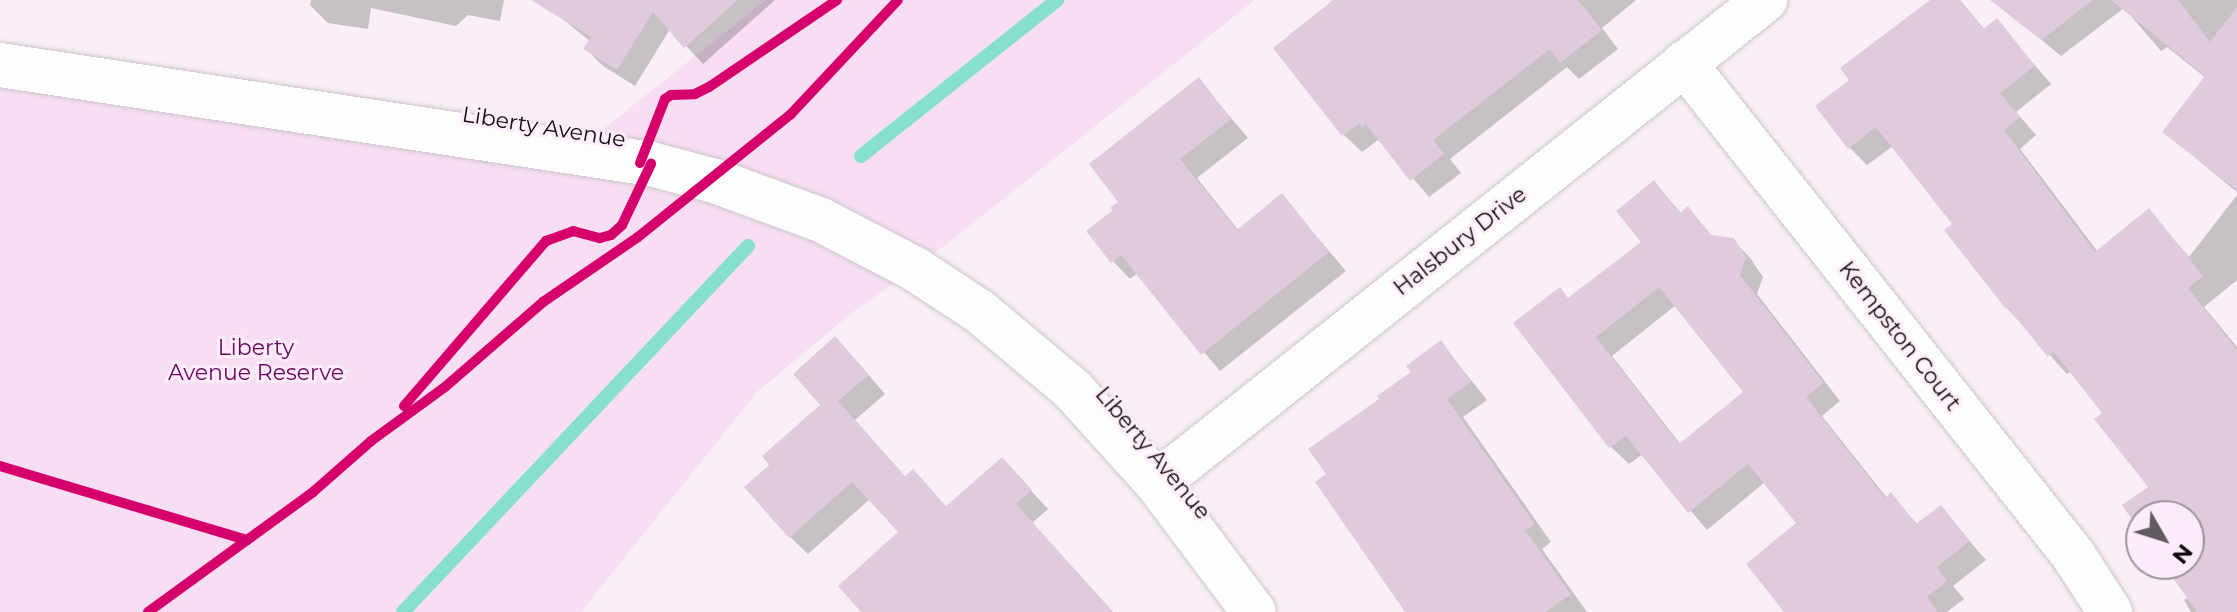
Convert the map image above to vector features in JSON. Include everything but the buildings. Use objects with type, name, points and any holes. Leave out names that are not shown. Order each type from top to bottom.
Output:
[{"type":"street","name":"Halsbury Drive","points":[[1157,483],[1765,0]]},
{"type":"street","name":"Kempston Court","points":[[1684,63],[2074,556],[2110,612]]},
{"type":"street","name":"Liberty Avenue","points":[[0,65],[651,164],[771,201],[867,242],[979,311],[1073,390],[1157,483],[1254,612]]},
{"type":"green space","name":"Liberty Avenue Reserve","points":[[766,0],[1255,0],[915,269],[853,312],[757,392],[581,612],[0,612],[0,66],[574,152]]},
{"type":"waterway","points":[[861,156],[1057,0]]},
{"type":"waterway","points":[[403,612],[748,246]]},
{"type":"cycle path","points":[[640,163],[665,99],[671,95],[695,94],[709,87],[837,0]]},
{"type":"cycle path","points":[[148,612],[313,492],[371,441],[445,387],[543,302],[638,237],[791,114],[898,0]]},
{"type":"cycle path","points":[[404,406],[546,241],[573,231],[600,238],[611,235],[622,225],[651,164]]},
{"type":"cycle path","points":[[0,466],[247,540]]}]
